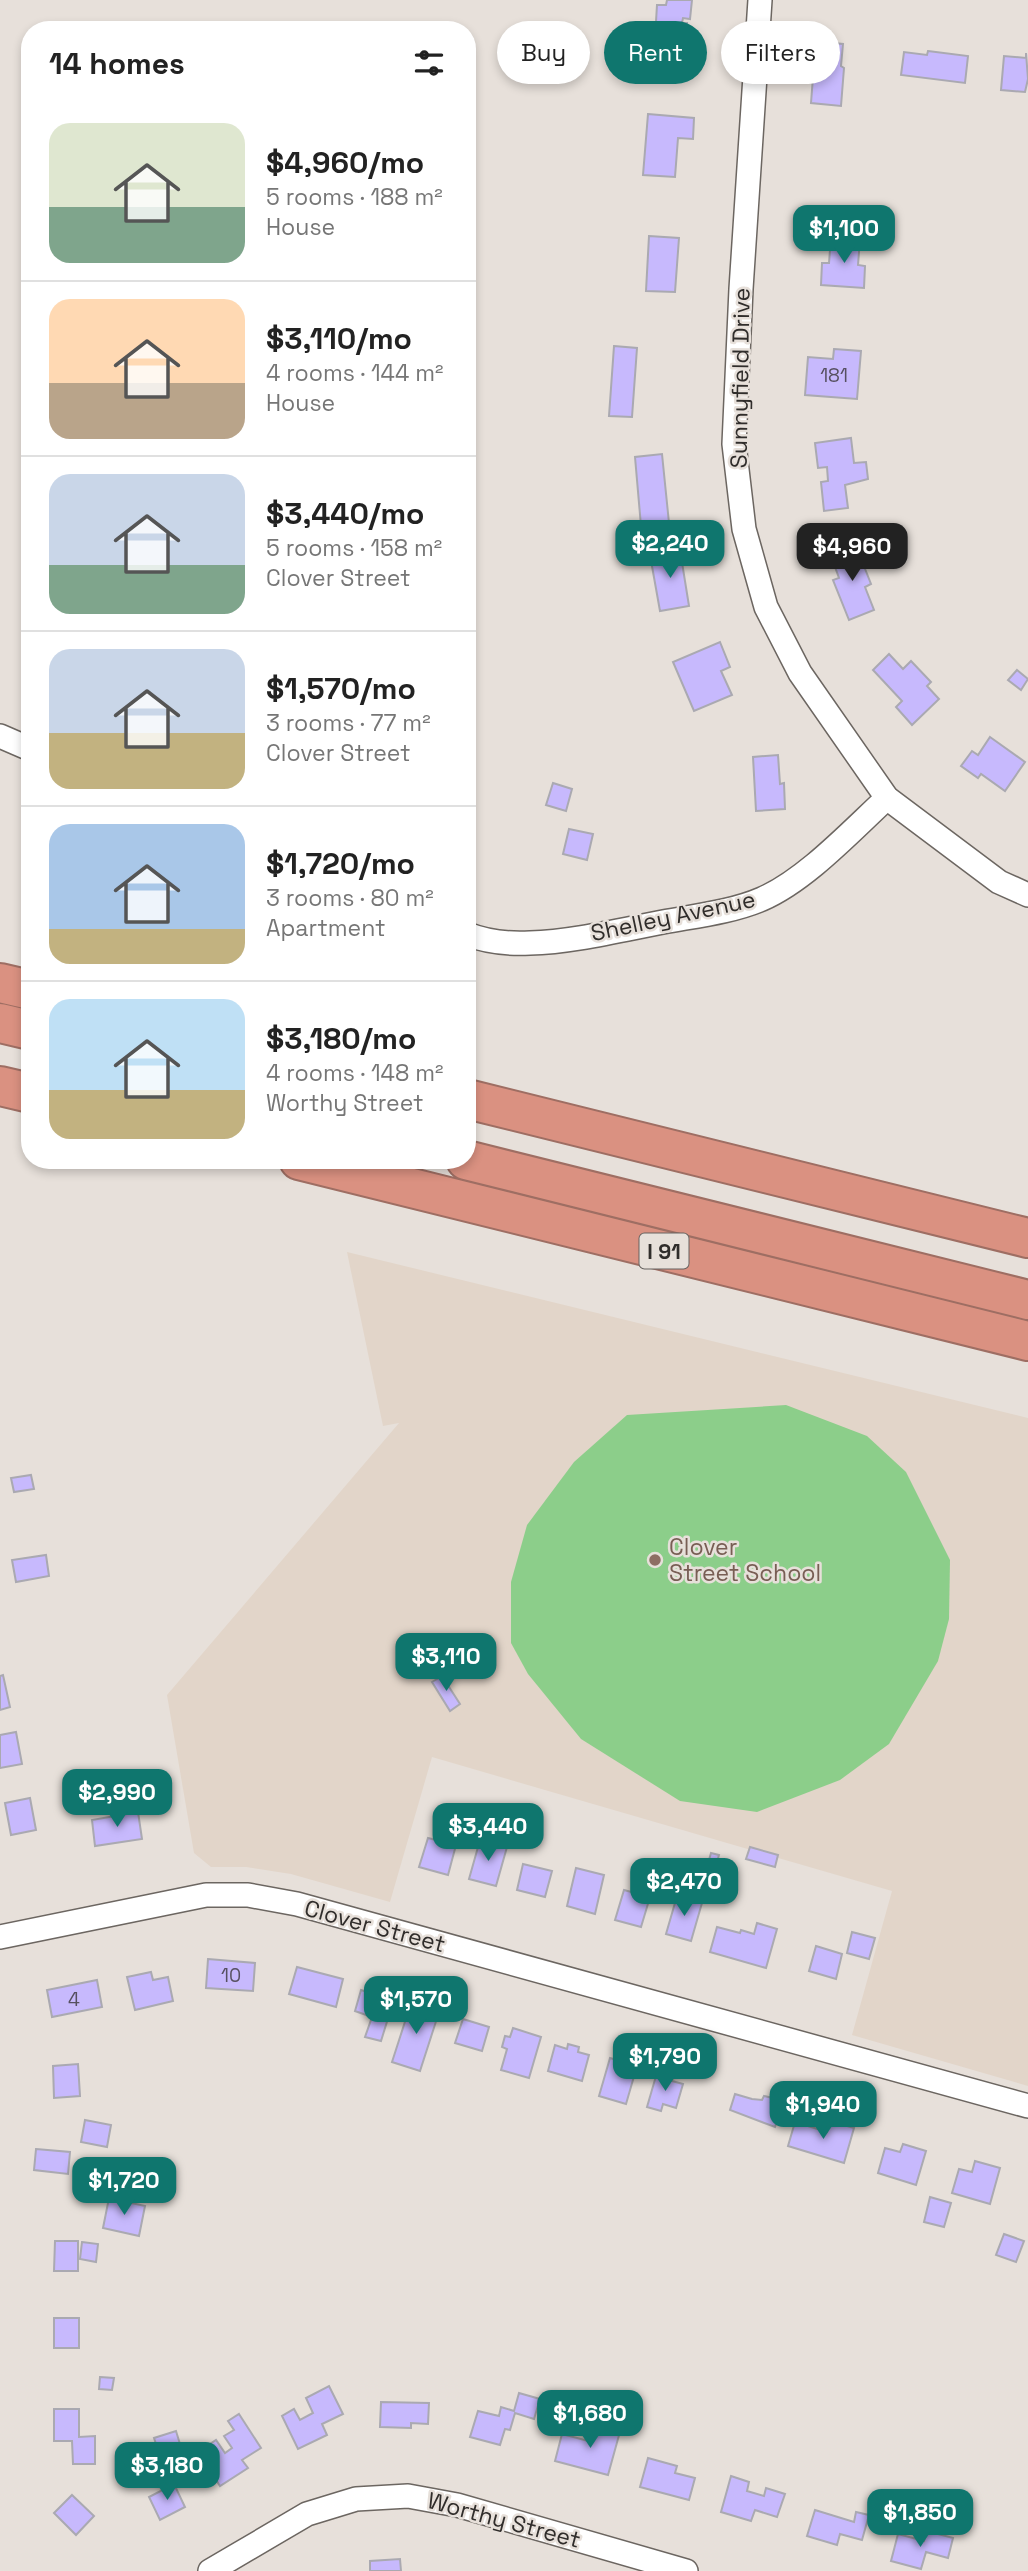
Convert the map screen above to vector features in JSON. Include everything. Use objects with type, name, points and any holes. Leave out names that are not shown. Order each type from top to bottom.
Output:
[{"type":"highway","points":[[0,983],[21,988]]},
{"type":"highway","points":[[0,1023],[21,1028]]},
{"type":"highway","points":[[0,1045],[21,1050]]},
{"type":"highway","points":[[0,1086],[21,1091]]},
{"type":"highway","points":[[476,1101],[1028,1238]]},
{"type":"highway","points":[[476,1141],[1028,1278]]},
{"type":"highway","points":[[476,1162],[1028,1300]]},
{"type":"highway","name":"I 91","points":[[335,1169],[1028,1341]]},
{"type":"street","name":"Sunnyfield Drive","points":[[760,0],[734,444],[744,529],[766,607],[800,673],[887,798],[999,882],[1028,895]]},
{"type":"street","points":[[0,736],[21,745]]},
{"type":"street","name":"Shelley Avenue","points":[[476,938],[531,943],[606,933],[762,899],[791,882],[887,798]]},
{"type":"street","name":"Clover Street","points":[[0,1937],[206,1895],[248,1895],[297,1904],[1028,2106]]},
{"type":"street","name":"Worthy Street","points":[[210,2571],[307,2514],[356,2499],[408,2496],[457,2505],[686,2571]]},
{"type":"shaded area","name":"Clover Street School","points":[[347,1252],[1028,1418],[1028,2086],[852,2035],[892,1891],[432,1757],[390,1902],[291,1874],[246,1867],[211,1867],[194,1853],[167,1695],[399,1423],[383,1426]]},
{"type":"green space","points":[[786,1405],[867,1436],[906,1472],[950,1560],[949,1619],[938,1661],[889,1744],[840,1780],[757,1812],[680,1801],[581,1739],[528,1674],[511,1643],[511,1582],[527,1525],[574,1462],[627,1415]]},
{"type":"building","points":[[667,0],[692,0],[690,19],[656,21],[657,5],[666,5]]},
{"type":"building","points":[[840,44],[843,44],[841,106],[811,103],[812,84],[840,84]]},
{"type":"building","points":[[928,51],[968,56],[965,83],[901,75],[904,52],[927,55]]},
{"type":"building","points":[[1026,53],[1028,79],[1025,92],[1001,90],[1004,56],[1026,58]]},
{"type":"building","points":[[648,114],[694,118],[693,139],[678,138],[675,177],[643,175]]},
{"type":"building","points":[[649,236],[679,238],[675,292],[646,291]]},
{"type":"building","points":[[831,237],[860,239],[858,265],[865,266],[864,288],[821,285],[822,263],[829,263]]},
{"type":"building","points":[[614,346],[637,348],[632,417],[609,416]]},
{"type":"building","points":[[834,349],[861,351],[857,399],[805,395],[808,357],[833,359]]},
{"type":"building","points":[[851,438],[854,463],[866,462],[868,479],[845,485],[848,508],[824,511],[821,482],[828,481],[827,467],[818,468],[815,443]]},
{"type":"building","points":[[662,454],[669,523],[641,526],[635,457]]},
{"type":"building","points":[[856,546],[871,584],[865,587],[874,610],[849,620],[833,580],[839,578],[831,556]]},
{"type":"building","points":[[680,550],[689,606],[660,611],[650,555]]},
{"type":"building","points":[[720,642],[730,667],[721,671],[732,695],[694,711],[673,662]]},
{"type":"building","points":[[889,654],[903,669],[911,661],[931,682],[927,686],[939,699],[912,725],[896,707],[902,701],[873,670]]},
{"type":"building","points":[[1017,670],[1028,679],[1021,690],[1008,680]]},
{"type":"building","points":[[990,737],[1025,762],[1005,791],[981,774],[978,778],[961,766],[972,751],[978,755]]},
{"type":"building","points":[[778,755],[780,784],[784,783],[785,809],[756,811],[753,757]]},
{"type":"building","points":[[553,783],[572,789],[566,811],[546,805]]},
{"type":"building","points":[[569,829],[593,834],[587,860],[563,854]]},
{"type":"building","points":[[31,1475],[34,1489],[14,1492],[11,1478]]},
{"type":"building","points":[[46,1555],[49,1576],[16,1582],[12,1560]]},
{"type":"building","points":[[3,1675],[10,1707],[0,1710],[0,1676]]},
{"type":"building","points":[[442,1676],[460,1704],[450,1711],[432,1682]]},
{"type":"building","points":[[16,1732],[22,1764],[0,1768],[0,1735]]},
{"type":"building","points":[[30,1798],[36,1830],[11,1835],[5,1803]]},
{"type":"building","points":[[138,1812],[142,1839],[95,1846],[92,1820]]},
{"type":"building","points":[[428,1838],[456,1845],[448,1875],[419,1867]]},
{"type":"building","points":[[480,1840],[507,1847],[496,1886],[469,1879]]},
{"type":"building","points":[[750,1847],[778,1855],[775,1867],[746,1859]]},
{"type":"building","points":[[711,1853],[719,1855],[715,1869],[707,1867]]},
{"type":"building","points":[[523,1864],[552,1871],[545,1897],[517,1890]]},
{"type":"building","points":[[576,1868],[604,1875],[595,1914],[567,1906]]},
{"type":"building","points":[[624,1890],[650,1897],[641,1927],[615,1920]]},
{"type":"building","points":[[677,1896],[702,1903],[691,1941],[666,1934]]},
{"type":"building","points":[[757,1923],[777,1929],[766,1968],[710,1952],[717,1927],[754,1934]]},
{"type":"building","points":[[852,1932],[875,1938],[869,1959],[847,1953]]},
{"type":"building","points":[[816,1946],[842,1954],[836,1979],[809,1971]]},
{"type":"building","points":[[208,1959],[255,1963],[253,1991],[206,1988]]},
{"type":"building","points":[[297,1967],[343,1979],[336,2007],[289,1994]]},
{"type":"building","points":[[151,1972],[153,1980],[168,1977],[173,2001],[135,2010],[127,1977]]},
{"type":"building","points":[[97,1980],[102,2007],[52,2017],[47,1990]]},
{"type":"building","points":[[376,1987],[385,1990],[383,1995],[394,1999],[381,2041],[365,2037],[372,2017],[355,2011],[361,1990],[374,1994]]},
{"type":"building","points":[[412,2000],[440,2009],[420,2071],[392,2062]]},
{"type":"building","points":[[463,2019],[489,2027],[482,2051],[455,2043]]},
{"type":"building","points":[[513,2028],[541,2037],[529,2078],[501,2070],[507,2049],[502,2047],[505,2036],[510,2037]]},
{"type":"building","points":[[568,2044],[579,2047],[578,2052],[589,2055],[582,2081],[548,2071],[555,2045],[567,2049]]},
{"type":"building","points":[[610,2058],[637,2066],[626,2104],[599,2096]]},
{"type":"building","points":[[78,2064],[80,2096],[54,2098],[53,2066]]},
{"type":"building","points":[[665,2075],[673,2077],[672,2081],[683,2084],[676,2108],[663,2104],[661,2111],[647,2107],[656,2076],[664,2079]]},
{"type":"building","points":[[735,2094],[752,2099],[762,2100],[764,2096],[773,2098],[771,2102],[782,2106],[775,2127],[730,2110]]},
{"type":"building","points":[[85,2120],[111,2125],[107,2147],[81,2142]]},
{"type":"building","points":[[830,2121],[854,2128],[844,2163],[788,2146],[795,2122],[827,2132]]},
{"type":"building","points":[[903,2144],[926,2151],[916,2185],[878,2173],[885,2148],[900,2152]]},
{"type":"building","points":[[36,2149],[70,2152],[68,2174],[34,2170]]},
{"type":"building","points":[[975,2161],[1000,2168],[990,2204],[952,2193],[959,2169],[972,2172]]},
{"type":"building","points":[[930,2197],[951,2203],[944,2227],[924,2222]]},
{"type":"building","points":[[109,2198],[145,2206],[139,2236],[103,2228]]},
{"type":"building","points":[[1004,2234],[1024,2241],[1016,2262],[996,2255]]},
{"type":"building","points":[[55,2241],[78,2241],[78,2271],[54,2271]]},
{"type":"building","points":[[82,2242],[98,2244],[96,2262],[80,2259]]},
{"type":"building","points":[[54,2318],[79,2318],[79,2348],[54,2348]]},
{"type":"building","points":[[100,2377],[114,2378],[112,2390],[99,2389]]},
{"type":"building","points":[[329,2386],[343,2414],[322,2424],[327,2435],[298,2449],[282,2416],[294,2409],[300,2420],[313,2413],[306,2398]]},
{"type":"building","points":[[519,2393],[540,2399],[534,2419],[515,2413],[510,2430],[505,2429],[500,2445],[470,2437],[478,2411],[499,2416],[501,2407],[514,2411]]},
{"type":"building","points":[[381,2402],[429,2403],[428,2424],[411,2423],[411,2428],[380,2427]]},
{"type":"building","points":[[54,2409],[79,2409],[79,2437],[95,2436],[95,2464],[73,2464],[72,2441],[54,2441]]},
{"type":"building","points":[[239,2414],[261,2448],[242,2460],[248,2468],[220,2486],[198,2452],[216,2440],[225,2453],[232,2448],[224,2436],[234,2430],[228,2421]]},
{"type":"building","points":[[597,2422],[621,2428],[608,2475],[555,2461],[562,2434],[592,2442]]},
{"type":"building","points":[[176,2431],[183,2454],[161,2459],[154,2438]]},
{"type":"building","points":[[648,2458],[677,2466],[675,2473],[695,2478],[689,2500],[640,2487]]},
{"type":"building","points":[[731,2476],[749,2482],[747,2491],[764,2496],[766,2488],[785,2494],[777,2517],[755,2510],[751,2521],[721,2512]]},
{"type":"building","points":[[174,2484],[185,2507],[160,2520],[149,2497]]},
{"type":"building","points":[[72,2495],[94,2516],[76,2535],[54,2513]]},
{"type":"building","points":[[815,2510],[854,2522],[856,2512],[869,2515],[862,2540],[840,2534],[837,2545],[807,2536]]},
{"type":"building","points":[[927,2531],[953,2538],[948,2558],[926,2552],[921,2569],[891,2561],[898,2534],[924,2541]]},
{"type":"building","points":[[400,2559],[401,2571],[370,2571],[370,2561]]},
{"type":"place","name":"Clover Street School","points":[[655,1560]]}]
